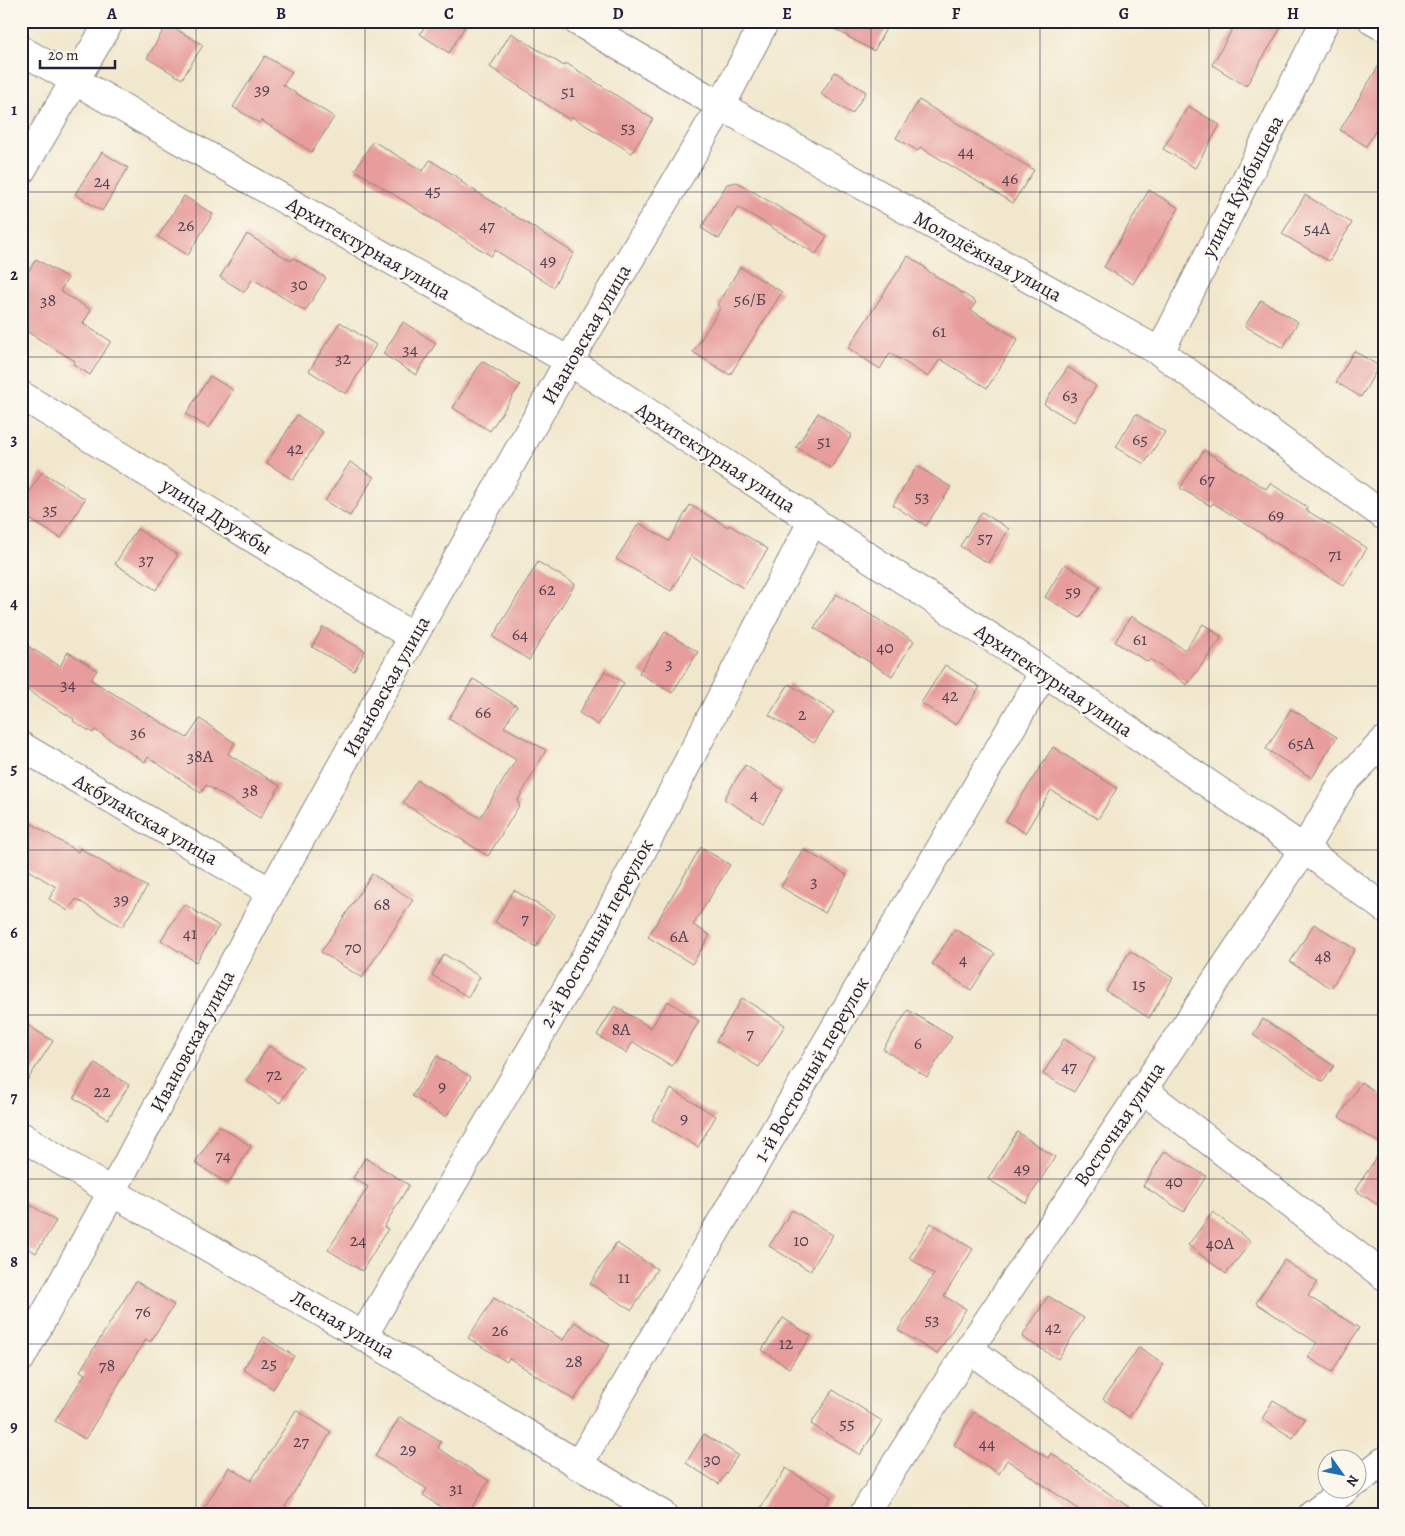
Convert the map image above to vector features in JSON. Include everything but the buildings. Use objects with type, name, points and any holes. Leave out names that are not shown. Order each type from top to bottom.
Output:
[{"type":"street","points":[[21,172],[110,21]]},
{"type":"street","name":"Молодёжная улица","points":[[577,21],[721,106],[1160,352],[1384,516]]},
{"type":"street","name":"Ивановская улица","points":[[21,1358],[112,1192],[271,892],[569,362],[721,106],[764,21]]},
{"type":"street","name":"улица Куйбышева","points":[[1160,352],[1325,21]]},
{"type":"street","points":[[1373,21],[1384,27]]},
{"type":"street","name":"Архитектурная улица","points":[[21,50],[569,362],[1044,672],[1304,849],[1384,908]]},
{"type":"street","name":"улица Дружбы","points":[[21,395],[413,637]]},
{"type":"street","name":"2-й Восточный переулок","points":[[363,1336],[599,934],[813,520]]},
{"type":"street","name":"1-й Восточный переулок","points":[[578,1466],[1044,672]]},
{"type":"street","name":"Восточная улица","points":[[863,1515],[969,1349],[1304,849],[1344,782],[1384,741]]},
{"type":"street","name":"Акбулакская улица","points":[[21,746],[271,892]]},
{"type":"street","points":[[1142,1089],[1384,1276]]},
{"type":"street","name":"Лесная улица","points":[[21,1136],[112,1192],[363,1336],[662,1515]]},
{"type":"street","points":[[969,1349],[1196,1515]]},
{"type":"street","points":[[1368,1473],[1384,1461]]},
{"type":"street","points":[[1312,1515],[1334,1498]]}]
